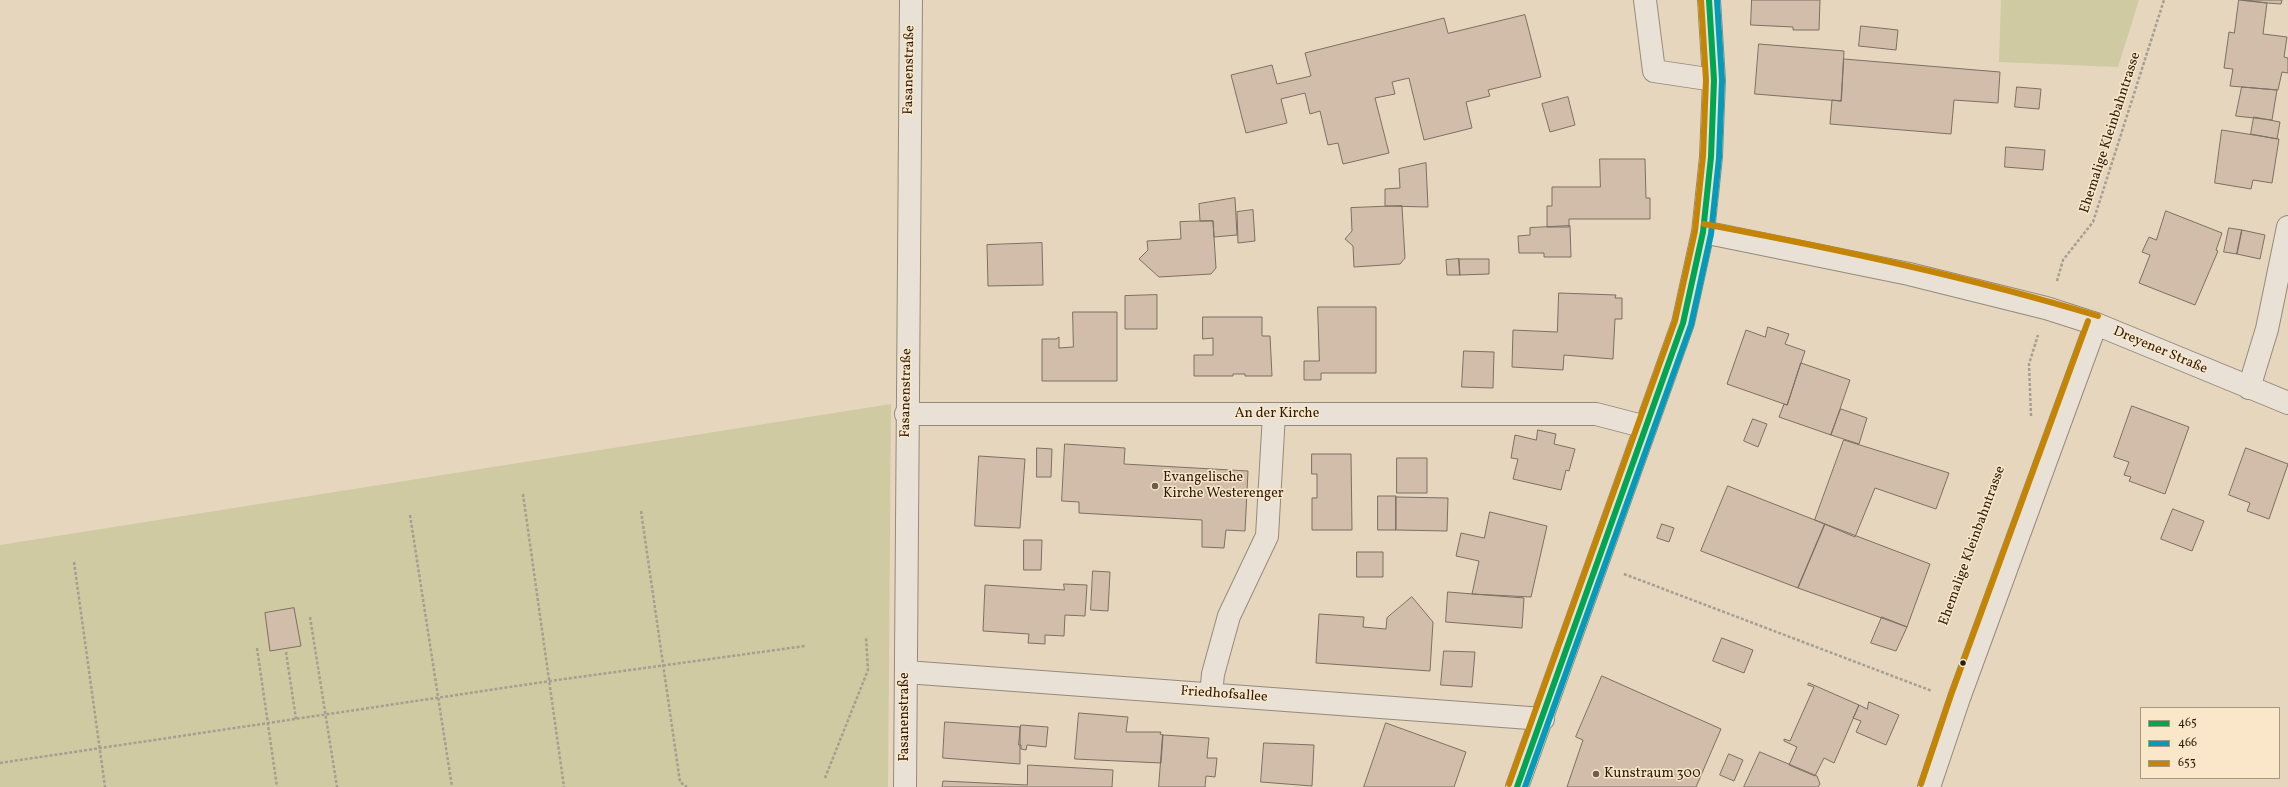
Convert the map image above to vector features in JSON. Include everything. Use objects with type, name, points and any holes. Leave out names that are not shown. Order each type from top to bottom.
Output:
[{"type":"street","name":"Fasanenstraße","points":[[905,787],[906,414],[910,0]]},
{"type":"street","points":[[1645,0],[1654,71],[1714,80]]},
{"type":"street","points":[[1522,785],[1543,719],[1597,564],[1683,323],[1703,232],[1711,157],[1714,80],[1709,0]]},
{"type":"street","points":[[2249,388],[2267,329],[2288,227]]},
{"type":"street","name":"Dreyener Straße","points":[[1703,232],[1909,274],[2046,308],[2096,324],[2288,403]]},
{"type":"street","points":[[1929,787],[1959,698],[2096,324]]},
{"type":"street","name":"An der Kirche","points":[[906,414],[1596,414],[1646,427]]},
{"type":"street","points":[[1211,694],[1213,674],[1229,616],[1267,536],[1274,414]]},
{"type":"street","name":"Friedhofsallee","points":[[906,672],[1543,719]]},
{"type":"path","name":"Ehemalige Kleinbahntrasse","points":[[2055,286],[2063,260],[2093,222],[2164,0]]},
{"type":"path","points":[[2028,423],[2031,416],[2028,364],[2046,308]]},
{"type":"path","points":[[523,494],[564,787]]},
{"type":"path","points":[[641,511],[680,782],[687,787]]},
{"type":"path","points":[[410,515],[452,787]]},
{"type":"path","points":[[74,562],[105,787]]},
{"type":"path","points":[[1597,564],[1930,690],[1959,698]]},
{"type":"path","points":[[310,617],[337,787]]},
{"type":"path","points":[[825,778],[868,670],[866,638]]},
{"type":"path","points":[[0,763],[550,681],[805,646]]},
{"type":"path","points":[[257,648],[277,787]]},
{"type":"path","points":[[286,652],[296,719]]},
{"type":"path","points":[[1928,698],[1933,683]]},
{"type":"shaded area","points":[[2001,0],[2139,0],[2118,67],[1999,62]]},
{"type":"shaded area","points":[[891,404],[888,787],[0,787],[0,545]]},
{"type":"building","points":[[1752,0],[1820,0],[1819,30],[1793,30],[1793,27],[1751,25]]},
{"type":"building","points":[[2239,0],[2267,3],[2263,34],[2287,37],[2284,57],[2288,58],[2288,73],[2282,72],[2278,90],[2230,86],[2233,69],[2224,68],[2229,32],[2234,33]]},
{"type":"building","points":[[2244,0],[2282,0],[2281,4]]},
{"type":"building","points":[[1525,15],[1541,77],[1488,90],[1490,96],[1466,102],[1472,128],[1424,140],[1409,78],[1392,82],[1395,94],[1375,98],[1389,153],[1343,164],[1338,143],[1328,145],[1320,111],[1310,114],[1305,93],[1281,99],[1287,123],[1246,133],[1231,75],[1272,65],[1277,84],[1311,76],[1305,53],[1444,18],[1448,33]]},
{"type":"building","points":[[1861,26],[1898,30],[1896,50],[1859,46]]},
{"type":"building","points":[[1759,44],[1844,51],[1841,101],[1755,94]]},
{"type":"building","points":[[1844,59],[2000,72],[1998,103],[1954,100],[1951,134],[1830,124],[1832,100],[1841,101]]},
{"type":"building","points":[[2017,87],[2041,89],[2039,109],[2015,107]]},
{"type":"building","points":[[2242,87],[2277,90],[2272,120],[2236,116]]},
{"type":"building","points":[[1568,97],[1575,125],[1550,132],[1542,104]]},
{"type":"building","points":[[2254,117],[2280,122],[2277,139],[2251,134]]},
{"type":"building","points":[[2222,130],[2279,139],[2272,183],[2253,180],[2251,189],[2215,183]]},
{"type":"building","points":[[2006,147],[2045,150],[2043,170],[2005,167]]},
{"type":"building","points":[[1600,159],[1645,159],[1646,198],[1650,198],[1650,219],[1569,219],[1569,227],[1547,227],[1547,206],[1552,206],[1552,187],[1600,187]]},
{"type":"building","points":[[1426,163],[1428,207],[1385,206],[1385,189],[1400,188],[1399,169]]},
{"type":"building","points":[[1235,198],[1237,235],[1214,237],[1213,221],[1200,221],[1199,204]]},
{"type":"building","points":[[1402,206],[1405,258],[1400,264],[1354,267],[1353,246],[1345,239],[1352,231],[1351,208]]},
{"type":"building","points":[[1253,210],[1255,241],[1238,243],[1237,212]]},
{"type":"building","points":[[2166,211],[2222,233],[2216,250],[2218,251],[2195,305],[2139,283],[2150,255],[2142,252],[2149,237],[2156,240]]},
{"type":"building","points":[[1213,221],[1216,268],[1211,274],[1159,277],[1139,259],[1148,250],[1147,241],[1181,239],[1180,222]]},
{"type":"building","points":[[1570,226],[1571,257],[1544,257],[1544,253],[1519,253],[1518,236],[1530,235],[1530,228]]},
{"type":"building","points":[[2229,228],[2242,230],[2237,254],[2224,252]]},
{"type":"building","points":[[2242,230],[2265,235],[2260,259],[2237,254]]},
{"type":"building","points":[[1042,243],[1043,285],[988,286],[987,245]]},
{"type":"building","points":[[1459,259],[1489,259],[1489,274],[1460,275]]},
{"type":"building","points":[[1459,259],[1460,275],[1447,275],[1446,260]]},
{"type":"building","points":[[1559,293],[1616,295],[1615,298],[1622,298],[1622,319],[1615,319],[1613,359],[1564,355],[1563,370],[1512,367],[1513,330],[1557,332]]},
{"type":"building","points":[[1157,295],[1157,329],[1125,329],[1125,296]]},
{"type":"building","points":[[1318,307],[1376,307],[1376,373],[1321,373],[1321,380],[1304,380],[1304,361],[1319,361]]},
{"type":"building","points":[[1073,312],[1117,312],[1117,381],[1042,381],[1042,339],[1056,339],[1059,337],[1059,348],[1073,347]]},
{"type":"building","points":[[1203,317],[1262,317],[1262,336],[1270,336],[1272,376],[1245,376],[1245,374],[1233,374],[1233,376],[1194,376],[1194,355],[1213,355],[1213,338],[1203,339]]},
{"type":"building","points":[[1768,327],[1789,334],[1785,344],[1805,351],[1787,405],[1727,384],[1746,330],[1765,337]]},
{"type":"building","points":[[1464,351],[1494,352],[1493,388],[1462,387]]},
{"type":"building","points":[[1801,363],[1850,380],[1831,435],[1779,417],[1784,404],[1787,405]]},
{"type":"building","points":[[2132,406],[2189,427],[2165,494],[2129,481],[2131,477],[2124,475],[2129,462],[2114,457]]},
{"type":"building","points":[[1841,409],[1867,418],[1859,444],[1831,435]]},
{"type":"building","points":[[1753,419],[1767,424],[1758,447],[1744,441]]},
{"type":"building","points":[[1538,430],[1556,434],[1554,444],[1575,449],[1569,471],[1566,470],[1561,490],[1513,479],[1518,459],[1511,458],[1515,435],[1536,440]]},
{"type":"building","points":[[1844,440],[1949,473],[1936,509],[1875,488],[1855,537],[1815,520]]},
{"type":"building","name":"Evangelische Kirche Westerenger","points":[[1065,444],[1125,448],[1124,464],[1248,471],[1245,531],[1226,530],[1224,548],[1202,547],[1202,520],[1079,513],[1079,502],[1062,501]]},
{"type":"building","points":[[1037,448],[1052,449],[1051,477],[1037,477]]},
{"type":"building","points":[[2246,448],[2288,464],[2269,519],[2247,511],[2250,503],[2229,495]]},
{"type":"building","points":[[1312,454],[1351,454],[1352,530],[1312,530],[1312,498],[1317,498],[1317,474],[1312,474]]},
{"type":"building","points":[[979,456],[1025,459],[1020,528],[975,526]]},
{"type":"building","points":[[1397,458],[1427,458],[1427,493],[1397,493]]},
{"type":"building","points":[[1728,486],[1825,524],[1798,588],[1701,551]]},
{"type":"building","points":[[1378,496],[1396,496],[1396,530],[1378,530]]},
{"type":"building","points":[[1396,497],[1448,498],[1447,531],[1396,530]]},
{"type":"building","points":[[2173,509],[2204,521],[2192,551],[2161,539]]},
{"type":"building","points":[[1490,512],[1547,526],[1531,597],[1472,594],[1479,561],[1456,556],[1461,533],[1484,538]]},
{"type":"building","points":[[1662,524],[1674,528],[1669,542],[1657,538]]},
{"type":"building","points":[[1825,524],[1930,564],[1907,627],[1798,588]]},
{"type":"building","points":[[1024,540],[1042,540],[1041,570],[1024,570]]},
{"type":"building","points":[[1357,552],[1383,552],[1383,577],[1357,577]]},
{"type":"building","points":[[1093,571],[1110,572],[1108,611],[1091,610]]},
{"type":"building","points":[[1064,584],[1087,585],[1085,616],[1065,615],[1064,636],[1045,635],[1045,644],[1028,643],[1029,634],[983,631],[985,585],[1064,590]]},
{"type":"building","points":[[1448,592],[1524,598],[1522,628],[1446,622]]},
{"type":"building","points":[[1412,597],[1433,622],[1430,671],[1316,663],[1319,614],[1364,617],[1363,627],[1386,629],[1387,618]]},
{"type":"building","points":[[294,608],[301,646],[270,651],[265,613]]},
{"type":"building","points":[[1882,617],[1907,627],[1896,651],[1871,643]]},
{"type":"building","points":[[1722,638],[1753,650],[1744,673],[1713,661]]},
{"type":"building","points":[[1444,651],[1475,652],[1472,687],[1441,685]]},
{"type":"building","points":[[1602,676],[1721,729],[1696,787],[1567,787],[1583,740],[1576,737]]},
{"type":"building","points":[[1809,683],[1859,705],[1834,763],[1824,758],[1815,776],[1789,765],[1797,747],[1784,741],[1784,739],[1790,741],[1814,687],[1808,685]]},
{"type":"building","points":[[1869,702],[1899,715],[1886,745],[1856,732],[1861,721],[1853,718],[1859,705],[1867,709]]},
{"type":"building","points":[[1079,713],[1128,717],[1126,732],[1161,732],[1160,734],[1163,735],[1161,763],[1075,759]]},
{"type":"building","points":[[945,722],[1020,727],[1020,764],[943,758]]},
{"type":"building","points":[[1386,723],[1466,752],[1454,787],[1364,787]]},
{"type":"building","points":[[1021,725],[1048,727],[1046,747],[1027,745],[1026,750],[1021,749],[1021,745],[1019,745]]},
{"type":"building","points":[[1163,735],[1209,738],[1207,758],[1217,758],[1215,777],[1206,776],[1205,787],[1159,787]]},
{"type":"building","points":[[1264,743],[1314,745],[1312,786],[1261,782]]},
{"type":"building","points":[[1760,752],[1817,776],[1820,784],[1818,787],[1744,787]]},
{"type":"building","points":[[1729,754],[1743,760],[1734,781],[1720,775]]},
{"type":"building","points":[[1028,765],[1113,770],[1112,787],[942,787],[943,781],[1027,785]]},
{"type":"transit line","name":"653","points":[[1509,784],[1675,321],[1695,231],[1703,156],[1706,80],[1701,0]]},
{"type":"transit line","name":"465","points":[[1517,787],[1683,323],[1703,232],[1711,157],[1714,80],[1709,0]]},
{"type":"transit line","name":"466","points":[[1525,787],[1691,325],[1711,234],[1719,158],[1722,80],[1717,0]]},
{"type":"transit line","name":"653","points":[[1704,224],[1804,243],[1952,276],[2098,316]]},
{"type":"transit line","name":"653","points":[[1921,784],[1951,695],[2088,321]]},
{"type":"place","name":"Evangelische Kirche Westerenger","points":[[1155,486]]},
{"type":"place","name":"Kunstraum 300","points":[[1596,774]]}]
